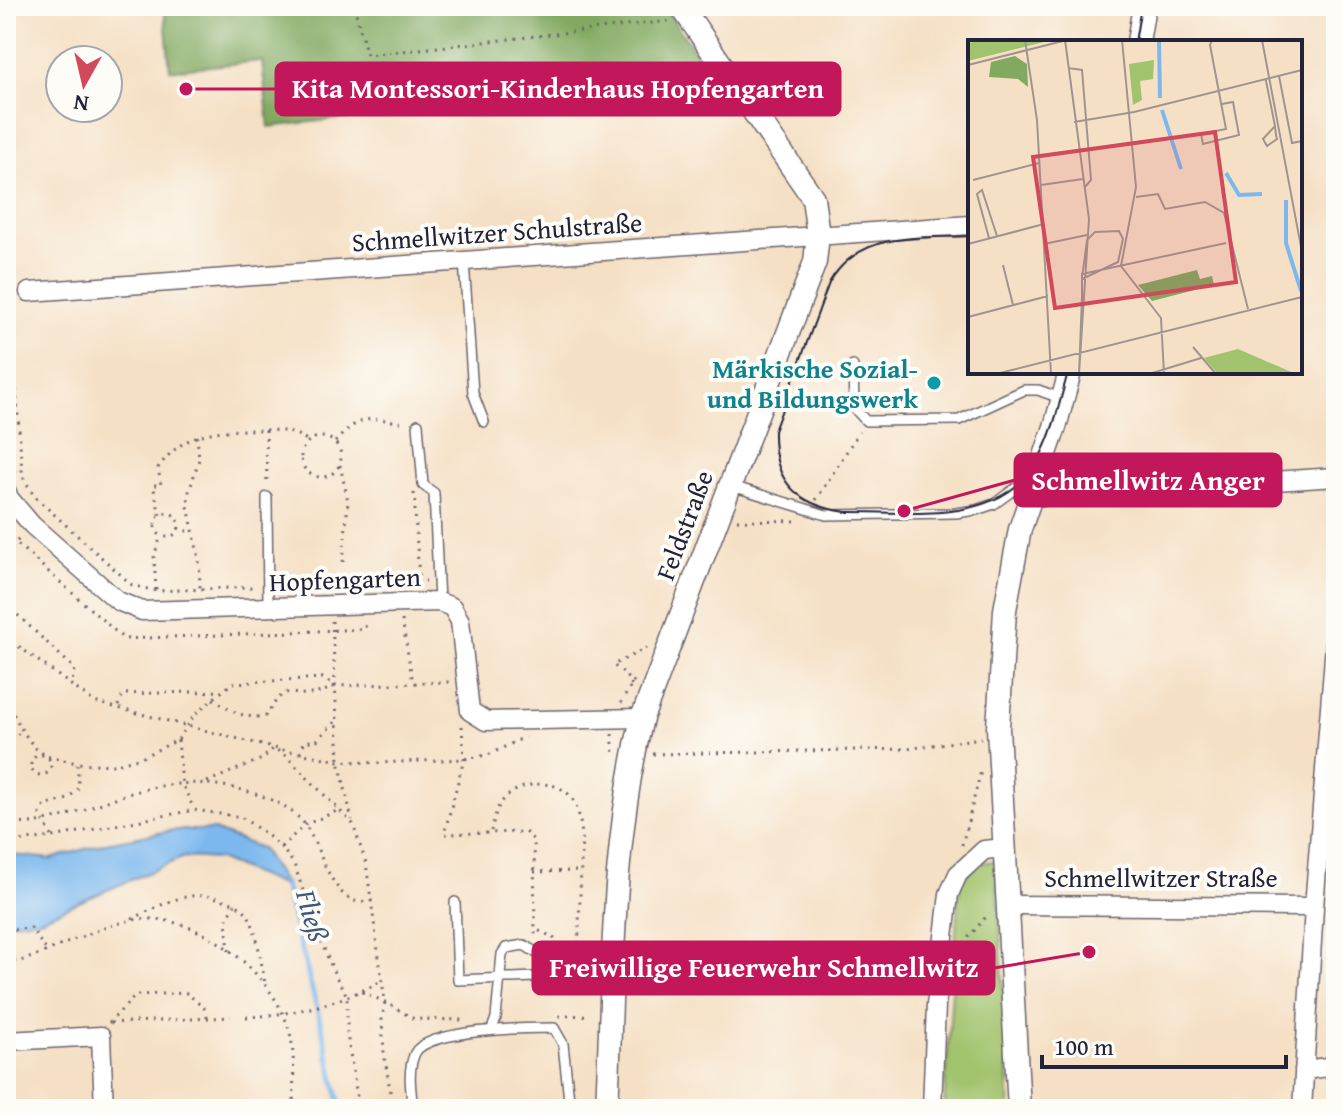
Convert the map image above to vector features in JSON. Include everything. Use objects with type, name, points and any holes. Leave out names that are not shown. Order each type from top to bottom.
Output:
[{"type":"street","points":[[1138,40],[1144,6]]},
{"type":"street","name":"Feldstraße","points":[[607,1109],[620,841],[633,752],[642,718],[815,262],[818,235],[813,198],[686,12]]},
{"type":"street","name":"Schmellwitzer Schulstraße","points":[[29,292],[968,225]]},
{"type":"street","name":"Schmellwitzer Straße","points":[[1019,1109],[998,739],[999,667],[1005,610],[1020,529],[1069,374]]},
{"type":"street","points":[[1029,497],[1336,477]]},
{"type":"street","name":"Hopfengarten","points":[[6,490],[19,512],[118,601],[142,611],[439,602],[452,607],[460,621],[470,711],[477,718],[486,721],[642,718]]},
{"type":"street","points":[[1302,1109],[1332,629]]},
{"type":"street","points":[[932,1109],[938,995],[949,894],[958,874],[984,850],[1005,848]]},
{"type":"street","name":"Schmellwitzer Straße","points":[[1008,905],[1314,907]]},
{"type":"street","points":[[6,1041],[101,1036],[104,1109]]},
{"type":"street","points":[[1304,1070],[1336,1066]]},
{"type":"lane","points":[[464,261],[473,393],[484,422]]},
{"type":"lane","points":[[853,366],[854,408],[866,421],[959,420],[1024,390],[1038,390],[1063,399]]},
{"type":"lane","points":[[418,424],[423,485],[434,493],[439,602]]},
{"type":"lane","points":[[729,485],[826,515],[956,513],[994,504],[1029,479],[1043,460]]},
{"type":"lane","points":[[267,497],[268,608]]},
{"type":"lane","points":[[455,902],[458,980],[613,974]]},
{"type":"lane","points":[[492,1029],[496,1018],[502,954],[506,948],[524,945],[573,976]]},
{"type":"lane","points":[[413,1109],[410,1079],[415,1052],[423,1044],[435,1038],[492,1029],[554,1028],[563,1044],[570,1109]]},
{"type":"path","points":[[6,11],[48,6]]},
{"type":"path","points":[[354,6],[367,55],[686,12]]},
{"type":"path","points":[[8,294],[22,470],[28,488],[132,585],[156,591],[438,580]]},
{"type":"path","points":[[335,442],[350,426],[371,418],[418,424]]},
{"type":"path","points":[[816,500],[866,421]]},
{"type":"path","points":[[266,430],[267,497]]},
{"type":"path","points":[[156,591],[154,556],[161,536],[155,525],[160,515],[153,485],[161,485],[158,468],[177,446],[213,431],[298,433],[308,441]]},
{"type":"path","points":[[197,436],[199,459],[188,506],[199,559],[200,589]]},
{"type":"path","points":[[308,441],[326,437],[335,442],[340,451],[348,501],[343,562]]},
{"type":"path","points":[[308,441],[300,457],[310,474],[323,477],[340,465]]},
{"type":"path","points":[[6,473],[22,470]]},
{"type":"path","points":[[419,581],[414,491],[423,485]]},
{"type":"path","points":[[160,515],[167,513],[174,516],[178,528]]},
{"type":"path","points":[[728,519],[813,521]]},
{"type":"path","points":[[178,528],[193,533]]},
{"type":"path","points":[[161,536],[172,536],[178,528]]},
{"type":"path","points":[[1332,629],[1336,542]]},
{"type":"path","points":[[6,604],[75,669],[71,685]]},
{"type":"path","points":[[332,605],[339,761],[373,901],[393,1109]]},
{"type":"path","points":[[402,611],[413,683]]},
{"type":"path","points":[[364,629],[370,614]]},
{"type":"path","points":[[6,637],[94,702],[274,748],[339,761],[378,763],[464,759],[488,755],[535,733]]},
{"type":"path","points":[[632,685],[624,673],[613,665],[655,642],[650,653]]},
{"type":"path","points":[[614,719],[638,674]]},
{"type":"path","points":[[6,700],[34,747],[46,756],[50,761],[51,770],[42,775],[30,766],[38,755],[46,756],[77,763],[112,765],[142,757],[178,740],[188,724],[232,683],[323,678],[335,686]]},
{"type":"path","points":[[213,699],[236,714],[253,718],[265,716],[278,698],[288,692],[306,696],[335,686],[458,682]]},
{"type":"path","points":[[118,707],[123,694],[222,691]]},
{"type":"path","points":[[460,713],[464,759],[444,834],[525,832],[534,840],[533,949]]},
{"type":"path","points":[[301,753],[304,742],[317,740],[336,721]]},
{"type":"path","points":[[6,746],[22,730]]},
{"type":"path","points":[[647,754],[906,749],[970,738],[998,739]]},
{"type":"path","points":[[178,740],[182,784],[194,810]]},
{"type":"path","points":[[6,823],[68,817],[150,788],[207,782],[262,759],[274,748]]},
{"type":"path","points":[[274,748],[287,757],[353,824]]},
{"type":"path","points":[[53,837],[40,814],[44,806],[68,799],[79,787],[77,763]]},
{"type":"path","points":[[207,782],[273,801],[290,810],[305,825],[336,885],[345,896],[353,901],[373,901]]},
{"type":"path","points":[[491,833],[497,808],[511,794],[532,785],[554,786],[573,799],[580,815],[578,957],[564,955],[553,937],[535,929]]},
{"type":"path","points":[[6,838],[17,841],[53,837],[194,810],[241,817],[281,847],[294,864],[318,934],[347,996],[347,1034],[359,1109]]},
{"type":"path","points":[[281,847],[305,825],[339,810]]},
{"type":"path","points":[[534,872],[581,871]]},
{"type":"path","points":[[6,962],[47,952],[183,895],[208,895],[235,904],[244,910],[251,923],[265,984],[290,1033],[292,1109]]},
{"type":"path","points":[[229,951],[226,921],[235,904]]},
{"type":"path","points":[[938,995],[952,985],[958,975],[975,927],[998,905],[1008,905]]},
{"type":"path","points":[[128,920],[182,924],[212,937],[265,984]]},
{"type":"path","points":[[6,930],[31,928],[47,952]]},
{"type":"path","points":[[246,1017],[303,1009],[362,992],[383,980]]},
{"type":"path","points":[[362,992],[385,1002]]},
{"type":"path","points":[[104,1027],[136,995],[187,993],[204,1008],[208,1019]]},
{"type":"path","points":[[109,1023],[231,1017]]},
{"type":"green space","points":[[164,6],[664,6],[711,76],[269,127],[262,61],[170,70]]},
{"type":"green space","points":[[996,861],[1010,1109],[944,1109],[962,879],[977,863]]},
{"type":"water","points":[[174,830],[214,830],[261,848],[286,887],[218,859],[184,857],[40,919],[6,923],[6,854],[51,859],[106,843]]},
{"type":"waterway","name":"Fließ","points":[[284,883],[341,1109]]},
{"type":"tram line","points":[[1135,40],[1141,6]]},
{"type":"tram line","points":[[968,236],[891,241],[857,254],[842,266],[829,283],[774,431],[775,449],[783,477],[801,496],[829,509],[846,512],[925,513],[978,506],[1001,496],[1022,481],[1038,460],[1052,428],[1067,374]]},
{"type":"place","name":"Kita Montessori-Kinderhaus Hopfengarten","points":[[186,89]]},
{"type":"place","name":"Märkische Sozial- und Bildungswerk","points":[[934,383]]},
{"type":"place","name":"Schmellwitz Anger","points":[[904,511]]},
{"type":"place","name":"Freiwillige Feuerwehr Schmellwitz","points":[[1089,952]]}]
